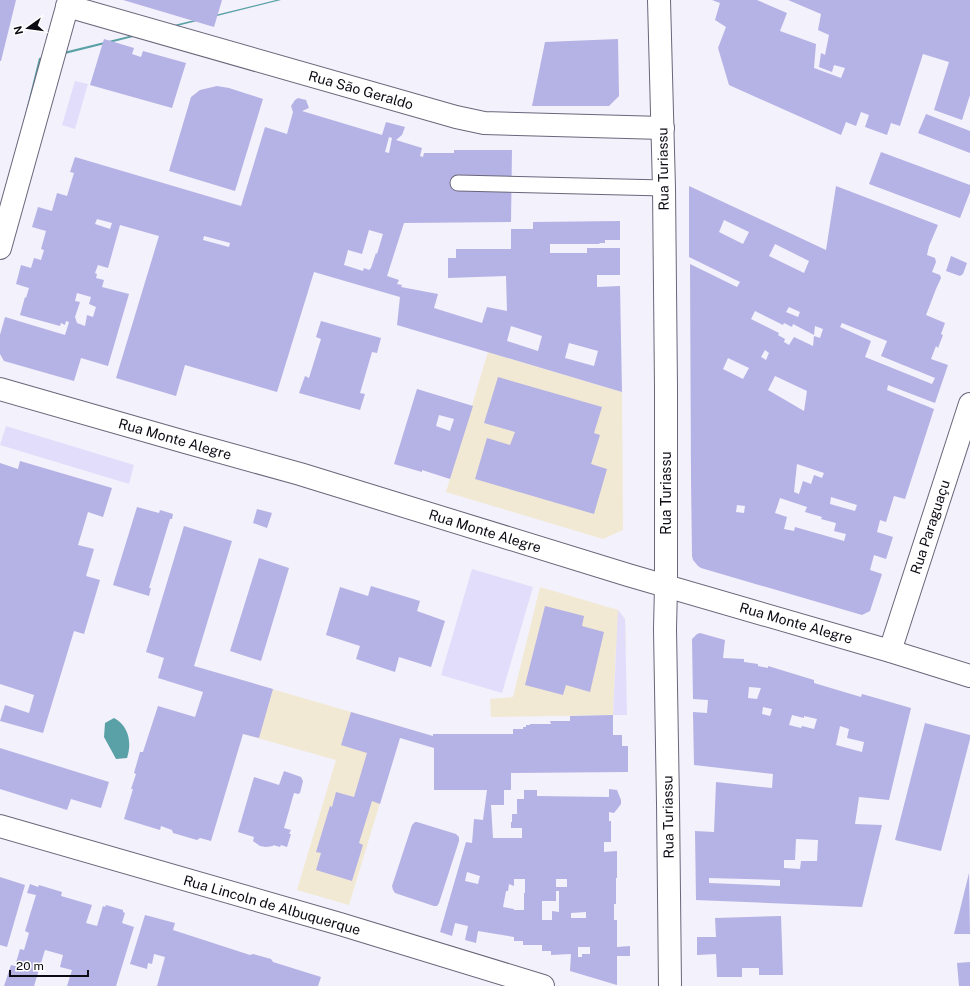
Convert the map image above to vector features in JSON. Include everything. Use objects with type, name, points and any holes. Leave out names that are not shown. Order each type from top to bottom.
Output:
[{"type":"street","name":"Rua Turiassu","points":[[659,0],[664,188],[666,387],[665,629],[670,986]]},
{"type":"street","name":"Rua São Geraldo","points":[[68,3],[456,118],[484,123],[663,128]]},
{"type":"street","points":[[0,248],[68,3]]},
{"type":"street","name":"Rua Monte Alegre","points":[[0,389],[300,474],[666,586],[890,651],[970,676]]},
{"type":"street","name":"Rua Paraguaçu","points":[[890,651],[970,404]]},
{"type":"street","name":"Rua Lincoln de Albuquerque","points":[[0,826],[340,924],[543,986]]},
{"type":"lane","points":[[458,183],[664,188]]},
{"type":"shaded area","points":[[75,81],[88,84],[75,129],[62,125]]},
{"type":"shaded area","points":[[488,352],[622,392],[623,530],[603,539],[446,492]]},
{"type":"shaded area","points":[[6,426],[134,465],[129,484],[0,445]]},
{"type":"shaded area","points":[[472,569],[533,587],[502,693],[441,675]]},
{"type":"shaded area","points":[[540,587],[618,610],[625,619],[626,647],[616,646],[613,715],[491,717],[490,699],[513,697]]},
{"type":"shaded area","points":[[618,610],[625,619],[627,715],[613,715]]},
{"type":"shaded area","points":[[258,685],[403,727],[349,905],[297,890],[336,760],[243,734]]},
{"type":"water","points":[[281,0],[41,60],[0,223],[0,217],[39,58]]},
{"type":"water","points":[[114,718],[119,721],[128,735],[129,747],[127,758],[116,759],[104,737],[105,723]]},
{"type":"building","points":[[0,0],[16,0],[1,61],[0,61]]},
{"type":"building","points":[[123,0],[222,0],[214,27]]},
{"type":"building","points":[[712,0],[757,0],[787,13],[780,31],[816,44],[814,68],[841,78],[845,68],[834,65],[832,72],[819,67],[821,53],[825,55],[829,35],[818,30],[821,14],[788,0],[970,0],[970,95],[962,120],[934,110],[949,62],[923,54],[900,126],[891,123],[887,135],[865,127],[869,115],[861,112],[856,126],[846,122],[841,135],[729,85],[718,48],[726,27],[715,20],[720,3]]},
{"type":"building","points":[[104,39],[134,48],[132,54],[141,57],[143,51],[186,63],[172,108],[90,85]]},
{"type":"building","points":[[618,39],[619,96],[609,106],[532,106],[545,42]]},
{"type":"building","points":[[217,86],[229,88],[263,99],[235,191],[169,171],[191,97],[200,90]]},
{"type":"building","points":[[298,98],[306,100],[309,108],[302,111],[382,135],[386,122],[405,127],[402,135],[396,140],[422,148],[420,156],[423,157],[424,153],[454,153],[454,150],[512,150],[511,222],[404,223],[387,276],[399,280],[397,284],[402,285],[401,287],[438,294],[434,308],[482,323],[487,307],[507,311],[506,276],[448,278],[448,258],[456,258],[456,249],[511,249],[511,229],[533,229],[533,222],[620,221],[620,240],[605,240],[605,243],[599,243],[600,244],[550,244],[550,253],[587,253],[587,248],[620,248],[620,275],[597,275],[597,287],[620,286],[622,392],[397,325],[400,297],[314,272],[277,392],[185,365],[176,396],[116,378],[159,236],[120,225],[108,268],[98,265],[95,273],[97,274],[96,278],[104,280],[102,287],[129,294],[108,366],[81,358],[74,381],[4,361],[0,354],[0,335],[5,317],[65,335],[69,322],[66,321],[65,325],[61,323],[60,326],[20,315],[29,288],[16,284],[21,265],[31,268],[34,258],[41,260],[44,250],[41,249],[46,231],[32,227],[38,207],[52,211],[57,193],[67,196],[74,173],[70,172],[75,157],[241,206],[265,127],[287,134],[293,112],[291,106]],"holes":[[[389,137],[392,138],[389,153],[385,152]],[[97,219],[112,223],[110,229],[95,224]],[[369,230],[383,234],[377,254],[376,253],[369,270],[364,268],[363,271],[344,265],[348,250],[362,254]],[[204,236],[230,243],[229,247],[203,240]],[[77,293],[91,297],[89,304],[96,307],[93,317],[87,315],[85,326],[77,323],[75,317],[80,302],[75,301]],[[511,326],[542,336],[538,351],[507,341]],[[569,343],[598,351],[594,366],[565,358]]]},
{"type":"building","points":[[926,114],[970,131],[970,153],[918,133]]},
{"type":"building","points":[[881,152],[970,185],[970,192],[960,218],[869,184]]},
{"type":"building","points":[[689,186],[826,250],[836,186],[938,225],[929,246],[927,255],[935,258],[936,262],[932,272],[940,275],[941,278],[926,315],[945,323],[941,334],[943,335],[938,348],[936,346],[931,359],[948,365],[935,403],[888,385],[887,390],[934,409],[905,499],[894,496],[886,522],[880,520],[877,532],[893,537],[886,559],[874,555],[870,570],[882,574],[870,611],[862,615],[701,568],[693,560],[690,264],[737,287],[740,282],[689,257]],"holes":[[[724,220],[749,232],[743,244],[719,232]],[[775,244],[809,261],[804,273],[769,256]],[[789,307],[800,312],[798,317],[786,312]],[[755,311],[783,325],[784,323],[792,327],[793,324],[814,335],[815,326],[823,329],[820,338],[814,336],[813,346],[794,337],[789,345],[784,342],[785,339],[778,335],[779,333],[751,319]],[[842,323],[887,341],[881,356],[935,378],[932,384],[865,357],[871,341],[840,327]],[[765,350],[769,353],[766,360],[761,357]],[[728,358],[749,368],[743,379],[723,369]],[[775,376],[807,391],[804,411],[768,390]],[[797,464],[824,473],[822,478],[814,475],[811,484],[803,481],[799,494],[794,492]],[[831,497],[857,505],[855,511],[830,504]],[[780,498],[807,507],[805,512],[822,517],[821,519],[836,523],[834,531],[846,534],[844,541],[795,527],[794,531],[784,529],[787,517],[775,513]],[[737,505],[745,506],[744,513],[736,512]]]},
{"type":"building","points":[[951,256],[967,263],[963,274],[960,276],[946,271]]},
{"type":"building","points":[[321,321],[381,338],[377,353],[372,352],[360,393],[365,394],[360,410],[299,393],[305,376],[309,378],[321,339],[316,337]]},
{"type":"building","points":[[498,377],[602,407],[594,433],[600,435],[591,464],[607,469],[594,514],[475,479],[487,438],[510,445],[515,432],[484,423]]},
{"type":"building","points":[[417,389],[473,406],[450,479],[422,470],[422,472],[394,464]],"holes":[[[439,415],[454,419],[450,431],[436,426]]]},
{"type":"building","points":[[20,461],[112,488],[103,517],[88,512],[78,545],[94,549],[86,576],[100,580],[84,634],[74,631],[43,733],[0,721],[5,705],[29,713],[34,695],[0,684],[0,463],[18,469]]},
{"type":"building","points":[[137,507],[159,513],[160,510],[173,514],[172,519],[170,519],[149,588],[151,588],[149,596],[113,585]]},
{"type":"building","points":[[257,509],[272,513],[267,528],[253,523]]},
{"type":"building","points":[[184,526],[232,541],[194,666],[273,689],[259,738],[243,734],[211,841],[200,838],[197,840],[173,833],[172,830],[161,826],[160,830],[124,819],[133,789],[131,789],[136,774],[134,773],[140,752],[143,752],[158,706],[195,717],[203,692],[158,678],[164,658],[146,652]]},
{"type":"building","points":[[259,558],[289,568],[261,661],[230,651]]},
{"type":"building","points":[[371,586],[420,601],[417,611],[445,621],[431,667],[399,657],[395,672],[356,659],[360,646],[326,635],[340,587],[368,596]]},
{"type":"building","points":[[545,606],[584,616],[582,626],[604,632],[590,692],[566,685],[563,695],[525,685]]},
{"type":"building","points":[[700,633],[725,640],[723,658],[744,659],[744,662],[758,664],[758,666],[768,668],[768,666],[814,680],[814,683],[861,697],[862,694],[911,708],[889,800],[859,797],[855,824],[882,825],[862,907],[696,900],[695,831],[714,832],[716,782],[772,788],[773,774],[694,765],[693,712],[707,713],[708,700],[693,699],[692,639]],"holes":[[[749,687],[761,688],[757,699],[748,698]],[[763,707],[772,709],[770,716],[762,714]],[[792,715],[817,719],[814,729],[802,726],[801,728],[789,725]],[[840,726],[849,729],[847,738],[864,742],[862,752],[836,745]],[[796,839],[818,840],[817,861],[801,861],[800,869],[784,868],[784,860],[795,860]],[[709,878],[780,880],[780,886],[709,883]]]},
{"type":"building","points":[[351,712],[433,736],[433,734],[513,734],[513,729],[523,729],[523,727],[530,724],[551,724],[550,721],[570,721],[570,716],[613,715],[613,735],[622,735],[622,746],[628,746],[628,772],[511,773],[511,790],[504,790],[504,805],[491,805],[493,838],[522,838],[522,828],[511,828],[511,822],[512,814],[517,814],[517,799],[524,799],[524,790],[537,790],[537,796],[609,797],[609,789],[617,790],[621,804],[614,813],[609,812],[609,821],[611,821],[611,842],[604,842],[604,852],[617,851],[616,904],[614,904],[614,920],[617,920],[617,947],[630,946],[630,956],[617,956],[617,985],[570,971],[571,954],[551,955],[551,951],[542,951],[542,945],[523,945],[523,941],[514,941],[514,937],[478,931],[476,943],[465,940],[468,926],[455,923],[452,936],[440,932],[466,842],[472,843],[474,819],[483,820],[487,790],[434,790],[434,748],[400,738],[380,804],[372,801],[359,843],[363,845],[352,881],[316,870],[321,853],[316,852],[330,806],[332,807],[336,792],[354,797],[367,753],[341,745]],"holes":[[[467,872],[480,876],[478,884],[465,881]],[[514,879],[525,879],[524,910],[514,910],[503,907],[509,884],[514,886]],[[556,879],[567,879],[567,887],[556,887]],[[556,891],[559,891],[559,912],[552,911],[552,920],[542,920],[542,901],[556,901]],[[586,912],[586,918],[571,918],[571,913]],[[578,947],[590,947],[590,954],[582,954],[582,957],[578,957]]]},
{"type":"building","points":[[925,723],[970,735],[941,851],[895,840]]},
{"type":"building","points":[[0,748],[109,782],[101,808],[71,799],[67,810],[0,789]]},
{"type":"building","points":[[284,771],[301,777],[303,781],[300,793],[294,793],[284,828],[291,830],[287,847],[281,845],[280,847],[273,845],[266,847],[260,846],[253,841],[254,837],[238,832],[254,777],[279,785]]},
{"type":"building","points":[[415,822],[456,834],[459,837],[459,841],[437,906],[395,893],[393,890],[392,886],[412,825]]},
{"type":"building","points":[[969,873],[970,934],[954,934]]},
{"type":"building","points":[[0,877],[25,885],[7,947],[0,945]]},
{"type":"building","points":[[30,884],[38,887],[39,885],[62,892],[61,896],[92,905],[86,923],[97,926],[103,906],[105,907],[106,905],[123,910],[125,913],[122,923],[134,927],[116,986],[67,986],[72,970],[60,967],[63,955],[45,950],[34,986],[4,986],[11,965],[15,966],[20,949],[24,950],[29,933],[25,931],[36,895],[27,893]]},
{"type":"building","points":[[145,915],[175,923],[173,930],[250,955],[253,954],[271,959],[273,962],[321,977],[318,986],[157,986],[165,957],[154,954],[152,964],[148,963],[147,969],[130,964]]},
{"type":"building","points":[[781,916],[783,975],[759,975],[759,968],[742,968],[742,977],[717,977],[716,954],[697,955],[697,937],[716,937],[715,918]]},
{"type":"building","points":[[970,962],[970,986],[959,986],[957,963]]}]
